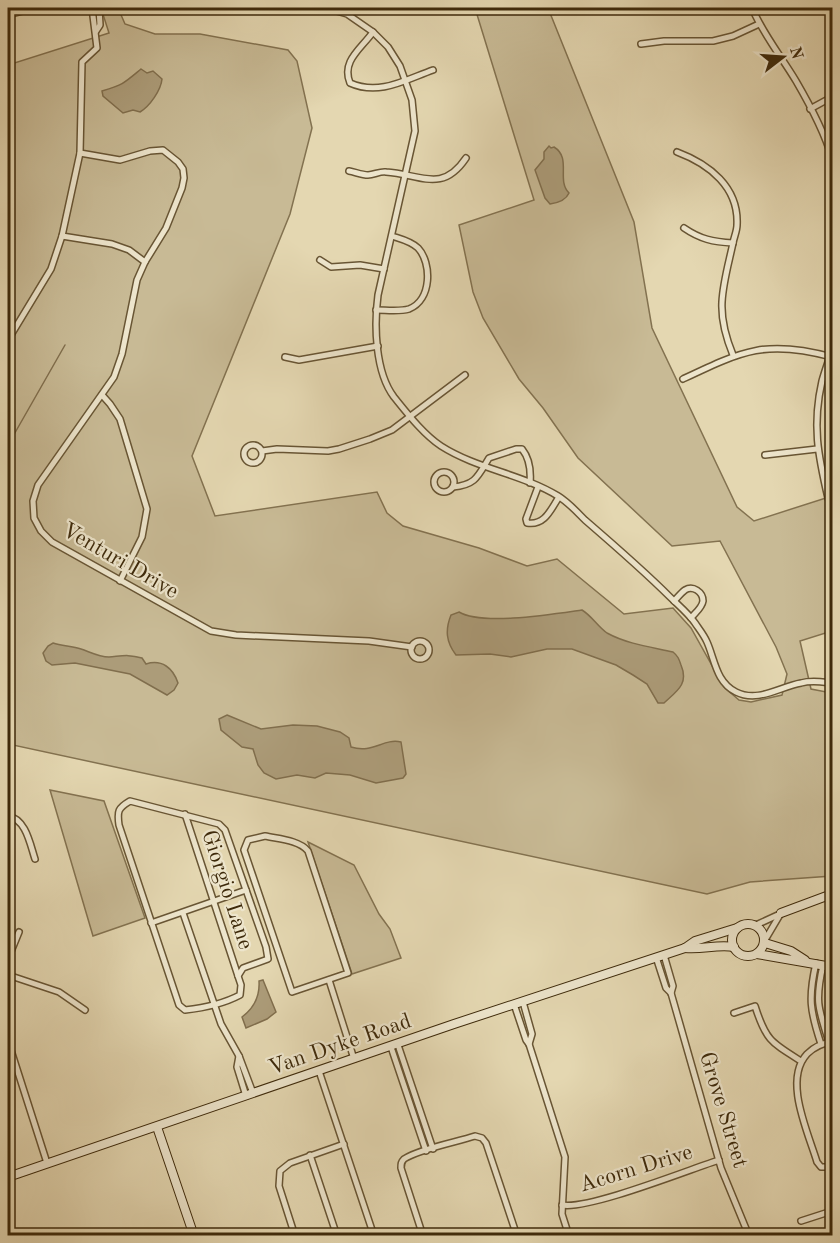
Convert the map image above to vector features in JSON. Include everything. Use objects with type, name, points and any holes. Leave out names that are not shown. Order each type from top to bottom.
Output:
[{"type":"street","points":[[8,15],[23,11],[95,8],[97,48],[82,62],[80,70],[80,153],[62,236],[51,268],[8,340]]},
{"type":"street","points":[[326,8],[347,14],[373,32],[388,47],[400,66],[412,100],[415,131],[376,310],[382,370],[392,393],[411,417],[440,445],[559,497],[691,618],[707,642],[724,684],[736,692],[751,696],[766,695],[799,683],[812,681],[832,683]]},
{"type":"street","points":[[347,14],[350,8]]},
{"type":"street","points":[[752,8],[759,24],[796,82],[822,129],[832,158]]},
{"type":"street","points":[[641,44],[664,41],[713,41],[733,36],[759,24]]},
{"type":"street","points":[[373,32],[346,66],[350,83],[383,88],[433,70]]},
{"type":"street","points":[[810,109],[832,97]]},
{"type":"street","name":"Venturi Drive","points":[[80,153],[120,160],[150,151],[163,150],[183,169],[182,188],[166,228],[145,262],[133,296],[114,377],[38,485],[33,508],[37,525],[46,537],[211,631],[236,635],[369,641],[412,647]]},
{"type":"street","points":[[677,152],[694,158],[712,169],[726,185],[735,205],[737,225],[722,300],[722,317],[733,356]]},
{"type":"street","points":[[349,171],[368,175],[384,171],[432,181],[447,177],[458,170],[466,158]]},
{"type":"street","points":[[684,228],[697,237],[713,242],[733,243]]},
{"type":"street","points":[[62,236],[112,244],[129,250],[145,262]]},
{"type":"street","points":[[376,310],[410,308],[421,301],[428,290],[428,279],[420,250],[412,242],[392,237]]},
{"type":"street","points":[[320,261],[331,267],[370,265],[384,269]]},
{"type":"street","points":[[285,357],[299,360],[378,346]]},
{"type":"street","points":[[683,379],[733,356],[774,347],[797,349],[831,357]]},
{"type":"street","points":[[828,498],[817,449],[816,423],[822,380],[832,349]]},
{"type":"street","points":[[262,451],[277,449],[328,451],[392,430],[465,375]]},
{"type":"street","points":[[102,395],[120,419],[147,509],[142,537],[120,581]]},
{"type":"street","points":[[453,487],[466,486],[478,478],[489,458],[516,449],[522,449],[530,465],[530,483]]},
{"type":"street","points":[[765,454],[817,449]]},
{"type":"street","points":[[538,487],[526,519],[528,523],[540,522],[546,518],[559,497]]},
{"type":"street","points":[[674,601],[686,590],[696,589],[703,600],[700,608],[691,618]]},
{"type":"street","points":[[268,959],[266,946],[225,830],[219,824],[130,801],[119,808],[117,813],[119,825],[179,1005],[185,1010],[214,1004],[240,995],[241,985],[238,976],[243,968],[279,956]]},
{"type":"street","name":"Giorgio Lane","points":[[185,814],[238,976]]},
{"type":"street","points":[[8,816],[20,822],[35,860]]},
{"type":"street","points":[[265,836],[304,846],[308,851],[348,973],[292,992],[279,956],[244,850],[248,840],[256,837],[265,836]]},
{"type":"street","points":[[152,923],[246,890]]},
{"type":"street","points":[[756,925],[832,894]]},
{"type":"street","points":[[183,913],[221,1024],[239,1056],[237,1067],[250,1095]]},
{"type":"street","points":[[757,954],[781,913]]},
{"type":"street","points":[[765,941],[762,930],[756,925],[747,923],[737,928],[732,937],[737,952],[746,956],[757,954],[832,967]]},
{"type":"street","name":"Van Dyke Road","points":[[8,1177],[685,948],[695,940],[737,928]]},
{"type":"street","points":[[8,966],[10,954],[19,933]]},
{"type":"street","points":[[765,941],[791,951],[806,961]]},
{"type":"street","name":"Van Dyke Road","points":[[685,948],[697,949],[718,945],[734,947]]},
{"type":"street","name":"Grove Street","points":[[660,956],[666,988],[671,993],[719,1160],[749,1236]]},
{"type":"street","points":[[819,964],[818,1004],[831,1042],[821,1044],[810,1051],[801,1061],[795,1081],[817,1162],[821,1167],[832,1167]]},
{"type":"street","points":[[819,964],[810,989],[810,1007],[821,1044]]},
{"type":"street","points":[[8,975],[59,992],[86,1010]]},
{"type":"street","points":[[329,980],[354,1059]]},
{"type":"street","points":[[523,1002],[532,1034],[530,1044]]},
{"type":"street","points":[[514,1004],[526,1040],[530,1044],[565,1157],[562,1214],[569,1236]]},
{"type":"street","points":[[734,1013],[755,1006],[761,1027],[771,1042],[801,1061]]},
{"type":"street","points":[[8,1041],[47,1163]]},
{"type":"street","points":[[394,1046],[433,1149]]},
{"type":"street","points":[[394,1046],[426,1150]]},
{"type":"street","points":[[319,1071],[374,1236]]},
{"type":"street","points":[[157,1127],[194,1236]]},
{"type":"street","points":[[423,1236],[401,1168],[404,1160],[426,1150],[475,1136],[482,1138],[486,1143],[517,1236]]},
{"type":"street","points":[[295,1236],[278,1176],[285,1165],[344,1144]]},
{"type":"street","points":[[310,1155],[337,1236]]},
{"type":"street","name":"Acorn Drive","points":[[562,1205],[570,1206],[599,1199],[719,1160]]},
{"type":"street","points":[[801,1221],[832,1211]]},
{"type":"shaded area","points":[[101,8],[118,8],[125,24],[155,34],[200,34],[288,50],[297,61],[312,128],[290,214],[192,456],[215,516],[377,492],[387,513],[403,526],[479,548],[527,566],[557,559],[624,614],[673,608],[691,628],[724,687],[739,700],[751,702],[782,695],[787,674],[776,647],[720,541],[672,546],[578,458],[543,408],[519,379],[483,318],[473,292],[459,225],[534,200],[475,8],[548,8],[634,222],[652,328],[737,507],[754,521],[832,496],[832,631],[800,641],[811,689],[832,693],[832,876],[750,882],[707,894],[8,744],[8,65],[109,33]]},
{"type":"shaded area","points":[[141,69],[147,73],[153,71],[162,79],[160,88],[151,102],[140,112],[133,110],[123,113],[103,96],[102,91],[123,83]]},
{"type":"shaded area","points":[[549,146],[554,147],[562,157],[565,188],[569,193],[561,201],[550,204],[545,198],[535,170],[544,159],[544,152]]},
{"type":"shaded area","points":[[582,610],[604,631],[615,637],[673,652],[678,658],[684,677],[677,691],[664,703],[658,703],[647,684],[633,675],[616,665],[572,649],[547,649],[511,657],[490,654],[456,655],[448,641],[447,631],[451,615],[459,612],[470,616],[501,619]]},
{"type":"shaded area","points":[[53,643],[102,656],[133,656],[142,658],[146,664],[162,664],[170,669],[178,683],[167,695],[130,674],[75,663],[52,665],[46,661],[43,653]]},
{"type":"shaded area","points":[[227,715],[261,729],[293,725],[317,726],[340,732],[349,738],[351,747],[359,749],[395,741],[401,742],[406,774],[403,778],[376,783],[350,775],[326,773],[315,778],[297,775],[276,779],[264,773],[258,765],[253,749],[242,747],[221,730],[219,719]]},
{"type":"shaded area","points":[[50,790],[104,801],[145,918],[93,936]]},
{"type":"shaded area","points":[[308,842],[354,865],[379,914],[390,929],[401,958],[352,974]]},
{"type":"shaded area","points":[[263,980],[276,1012],[267,1019],[246,1028],[242,1017],[253,1006],[259,981]]},
{"type":"waterway","points":[[8,445],[65,345]]}]
